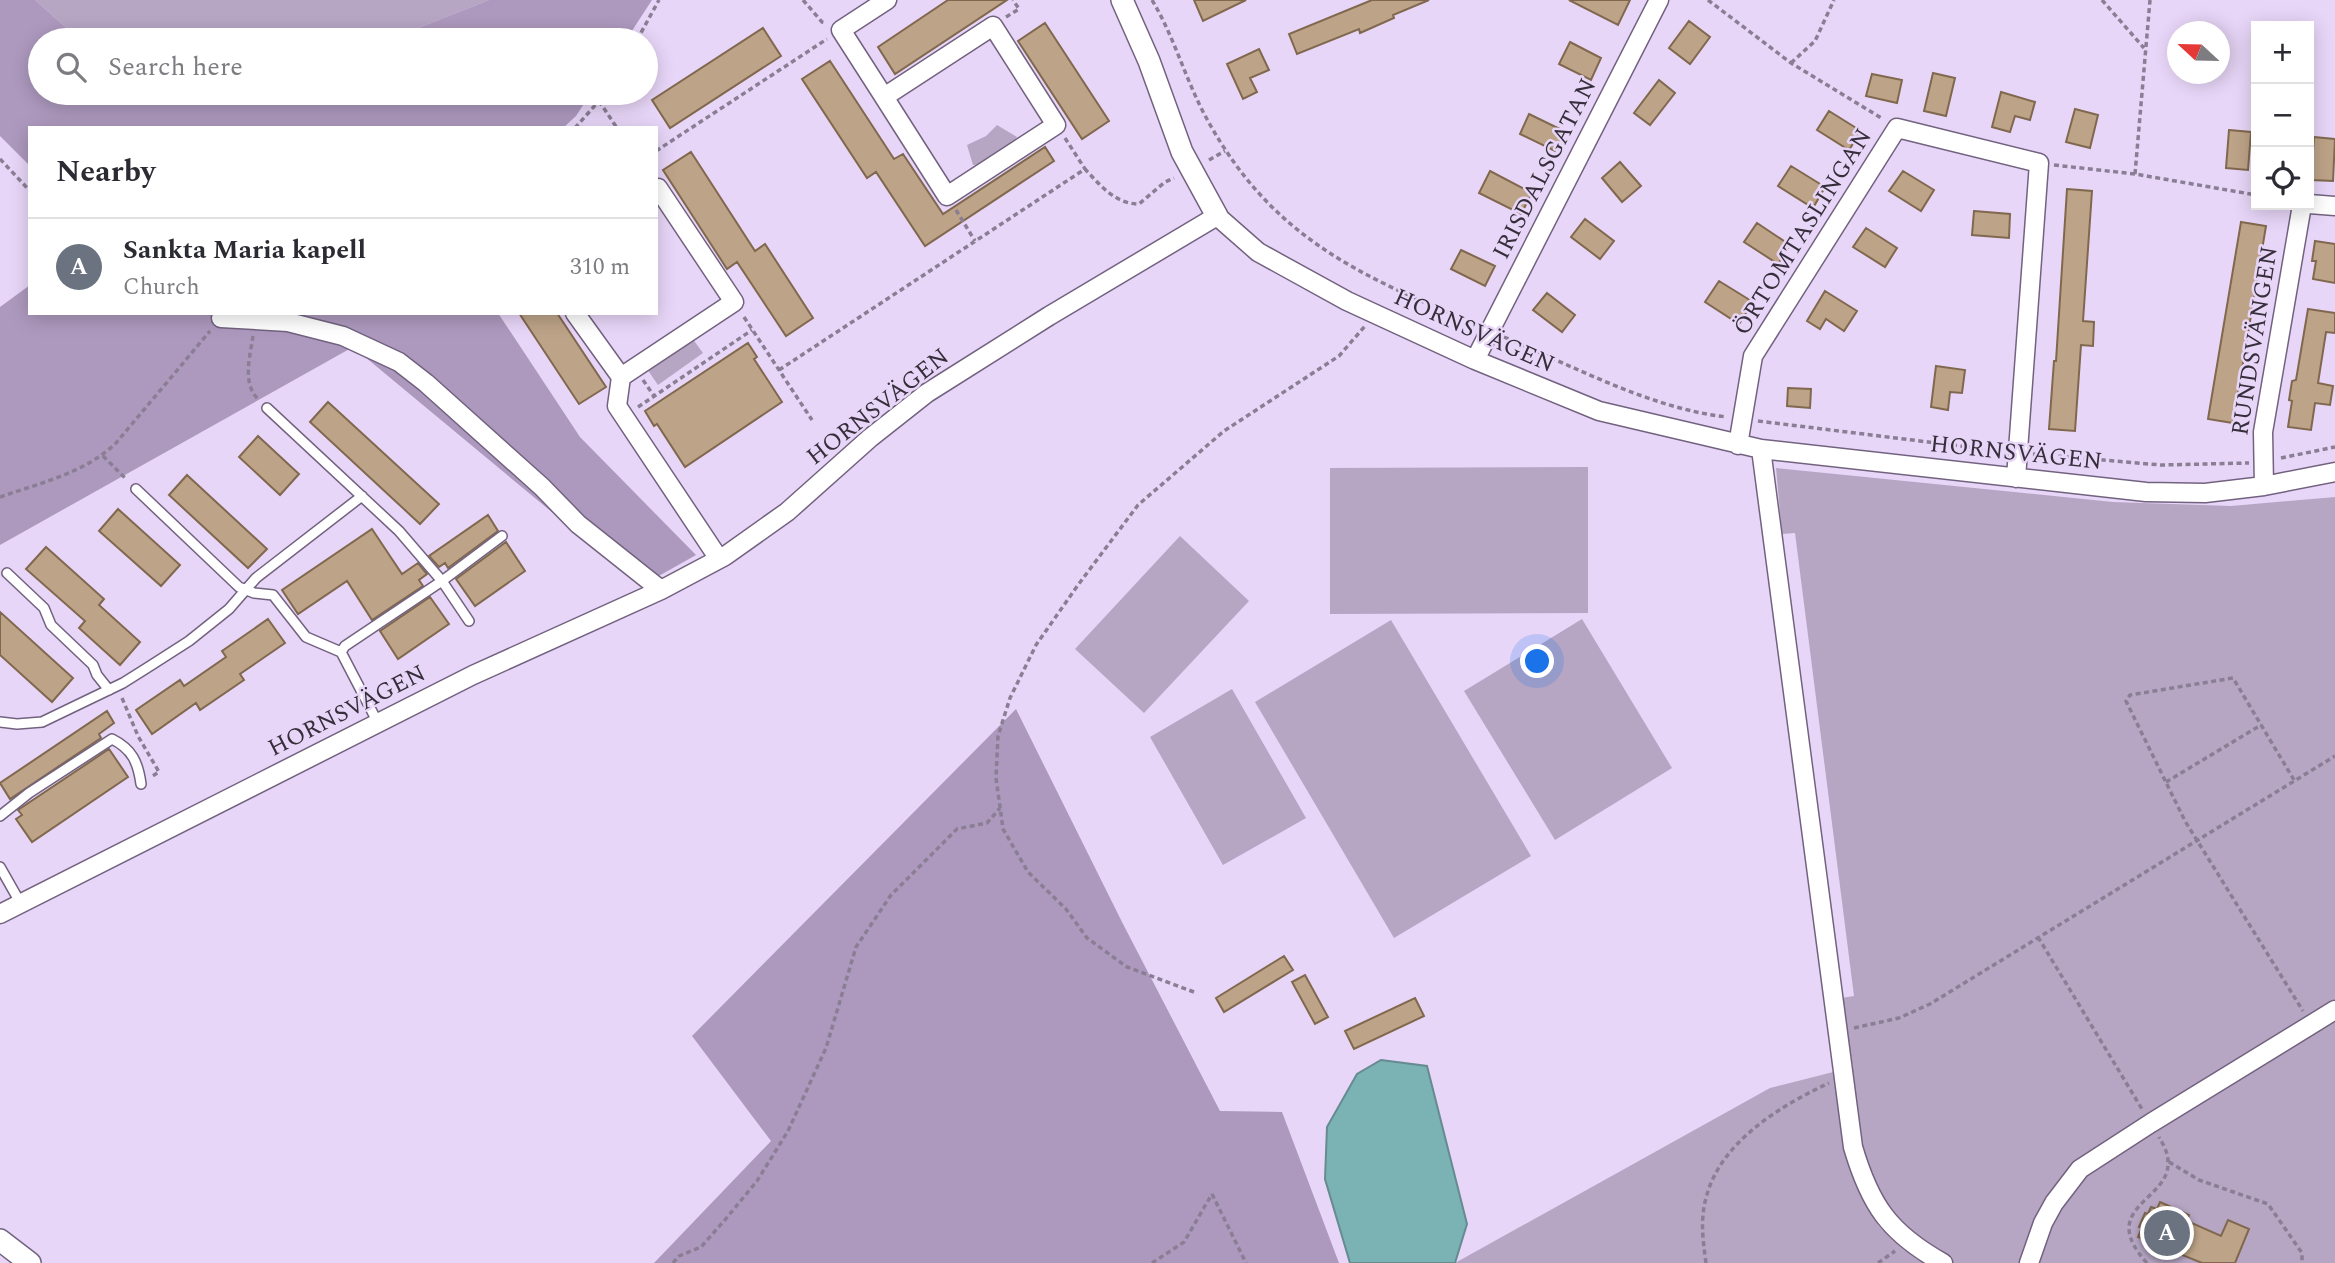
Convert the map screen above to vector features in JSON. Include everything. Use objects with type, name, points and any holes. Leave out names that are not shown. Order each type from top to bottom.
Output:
[{"type":"street","points":[[884,97],[993,26],[1056,125],[947,196],[841,30],[887,0]]},
{"type":"street","points":[[1122,0],[1191,170],[1217,216]]},
{"type":"street","name":"IRISDALSGATAN","points":[[1475,360],[1659,0]]},
{"type":"street","name":"ÖRTOMTASLINGAN","points":[[1738,445],[1753,356],[1897,128],[2039,163]]},
{"type":"street","points":[[2016,478],[2039,163]]},
{"type":"street","points":[[621,377],[734,302],[658,188]]},
{"type":"street","points":[[2314,204],[2335,206]]},
{"type":"street","name":"RUNDSVÄNGEN","points":[[2264,486],[2263,432],[2301,210]]},
{"type":"street","name":"HORNSVÄGEN","points":[[0,914],[473,675],[662,590],[719,559],[788,512],[870,438],[927,393],[1049,316],[1217,216],[1258,253],[1347,302],[1475,360],[1599,411],[1738,445],[2146,492],[2204,493],[2264,486],[2335,472]]},
{"type":"street","points":[[576,315],[621,377],[617,406],[719,559]]},
{"type":"street","points":[[221,318],[288,322],[343,336],[399,362],[523,470],[578,524],[662,590]]},
{"type":"street","points":[[1761,449],[1853,1147],[1871,1198],[1884,1216],[1905,1239],[1943,1263]]},
{"type":"street","points":[[2029,1263],[2043,1223],[2054,1203],[2080,1169],[2335,1010]]},
{"type":"street","points":[[0,1240],[30,1263]]},
{"type":"lane","points":[[267,408],[399,531],[442,581],[469,621]]},
{"type":"lane","points":[[136,489],[239,587],[273,595],[306,636],[341,652],[377,723]]},
{"type":"lane","points":[[0,722],[42,722],[111,689],[189,641],[229,609],[244,589],[362,496]]},
{"type":"lane","points":[[341,652],[345,646],[442,581],[502,536]]},
{"type":"lane","points":[[7,573],[44,608],[51,625],[93,665],[97,675],[111,689]]},
{"type":"lane","points":[[0,816],[29,793],[112,739],[126,746],[138,763],[141,784]]},
{"type":"lane","points":[[0,867],[21,904]]},
{"type":"path","points":[[644,28],[659,0]]},
{"type":"path","points":[[803,0],[822,22],[841,30]]},
{"type":"path","points":[[1152,0],[1206,118],[1225,151],[1270,207],[1297,232],[1370,276],[1643,396],[1708,415],[2018,453],[2161,465],[2235,464],[2335,447]]},
{"type":"path","points":[[1709,0],[1791,63],[1897,128]]},
{"type":"path","points":[[1791,63],[1815,41],[1834,0]]},
{"type":"path","points":[[2102,0],[2145,49]]},
{"type":"path","points":[[2136,174],[2150,0]]},
{"type":"path","points":[[658,150],[841,30]]},
{"type":"path","points":[[577,126],[595,105]]},
{"type":"path","points":[[602,105],[616,126]]},
{"type":"path","points":[[1056,125],[1085,169],[1104,189],[1119,201],[1133,204],[1139,204],[1165,182],[1225,151]]},
{"type":"path","points":[[0,159],[28,189]]},
{"type":"path","points":[[2039,163],[2136,174],[2251,194]]},
{"type":"path","points":[[779,370],[1085,169]]},
{"type":"path","points":[[947,196],[975,241]]},
{"type":"path","points":[[734,302],[812,420]]},
{"type":"path","points":[[1195,992],[1127,967],[1087,938],[1066,909],[1028,872],[1003,829],[996,778],[998,736],[1010,698],[1036,645],[1138,505],[1224,431],[1339,356],[1375,314]]},
{"type":"path","points":[[0,497],[65,474],[103,455],[221,318]]},
{"type":"path","points":[[255,320],[248,374],[253,394],[267,408]]},
{"type":"path","points":[[624,416],[752,330]]},
{"type":"path","points":[[103,455],[136,489]]},
{"type":"path","points":[[2294,780],[2233,678],[2130,695],[2126,701],[2197,840],[2311,1025]]},
{"type":"path","points":[[111,689],[125,702],[138,736],[159,772],[141,784]]},
{"type":"path","points":[[2166,782],[2261,725]]},
{"type":"path","points":[[1839,1031],[1899,1018],[1930,1004],[2335,756]]},
{"type":"path","points":[[673,1263],[679,1256],[701,1247],[724,1222],[757,1181],[788,1131],[825,1048],[856,947],[891,895],[957,829],[987,823],[1000,808]]},
{"type":"path","points":[[2038,937],[2165,1149],[2169,1162],[2167,1174],[2133,1214],[2129,1228],[2130,1242],[2147,1263]]},
{"type":"path","points":[[1706,1263],[1702,1230],[1706,1198],[1711,1182],[1722,1163],[1737,1145],[1782,1108],[1844,1075]]},
{"type":"path","points":[[2169,1162],[2199,1180],[2268,1204],[2302,1253],[2302,1263]]},
{"type":"path","points":[[1152,1263],[1184,1242],[1212,1194],[1246,1263]]},
{"type":"shaded area","points":[[0,0],[35,0],[66,28],[28,28],[28,105],[583,105],[565,126],[28,126],[28,164],[0,136]]},
{"type":"shaded area","points":[[35,0],[489,0],[418,28],[66,28]]},
{"type":"shaded area","points":[[489,0],[652,0],[634,28],[418,28]]},
{"type":"shaded area","points":[[997,125],[1017,137],[998,155],[973,165],[967,145],[986,136]]},
{"type":"shaded area","points":[[28,286],[28,315],[499,315],[580,437],[696,555],[641,586],[353,347],[0,545],[0,307]]},
{"type":"shaded area","points":[[692,338],[703,353],[658,385],[647,369]]},
{"type":"shaded area","points":[[1588,467],[1588,613],[1330,614],[1330,468]]},
{"type":"shaded area","points":[[1776,468],[2113,502],[2231,506],[2335,497],[2335,1263],[1455,1263],[1770,1088],[1853,1067],[1841,998],[1854,996],[1795,533],[1782,534]]},
{"type":"shaded area","points":[[1180,536],[1249,601],[1144,713],[1075,649]]},
{"type":"shaded area","points":[[1582,619],[1672,768],[1555,840],[1464,691]]},
{"type":"shaded area","points":[[1391,620],[1531,856],[1394,938],[1255,702]]},
{"type":"shaded area","points":[[1232,689],[1306,818],[1223,865],[1150,737]]},
{"type":"shaded area","points":[[1016,709],[1220,1111],[1282,1112],[1339,1263],[654,1263],[771,1141],[692,1036]]},
{"type":"shaded area","points":[[1381,1060],[1427,1066],[1467,1224],[1455,1263],[1350,1263],[1325,1179],[1327,1127],[1357,1074]]},
{"type":"building","points":[[948,0],[1007,0],[895,74],[878,47]]},
{"type":"building","points":[[1194,0],[1246,0],[1203,21]]},
{"type":"building","points":[[1372,0],[1429,0],[1360,33],[1359,29],[1297,54],[1289,34]]},
{"type":"building","points":[[1569,0],[1630,0],[1618,25]]},
{"type":"building","points":[[1689,21],[1710,37],[1690,64],[1669,48]]},
{"type":"building","points":[[1045,23],[1109,121],[1082,139],[1018,41]]},
{"type":"building","points":[[763,28],[781,56],[670,128],[655,105],[658,105],[658,96]]},
{"type":"building","points":[[1570,42],[1601,58],[1591,80],[1559,64]]},
{"type":"building","points":[[1259,49],[1269,70],[1250,78],[1257,92],[1243,99],[1227,64]]},
{"type":"building","points":[[830,61],[894,159],[903,154],[943,214],[1045,147],[1054,161],[925,246],[876,172],[867,178],[802,79]]},
{"type":"building","points":[[1933,73],[1955,78],[1946,116],[1924,111]]},
{"type":"building","points":[[1872,74],[1902,80],[1897,103],[1866,96]]},
{"type":"building","points":[[1659,80],[1675,93],[1650,125],[1634,113]]},
{"type":"building","points":[[2001,92],[2035,102],[2030,120],[2015,116],[2010,132],[1992,127]]},
{"type":"building","points":[[2075,109],[2098,115],[2090,148],[2066,142]]},
{"type":"building","points":[[1829,111],[1861,131],[1849,150],[1817,130]]},
{"type":"building","points":[[1529,114],[1564,131],[1555,151],[1520,134]]},
{"type":"building","points":[[2229,130],[2251,132],[2248,170],[2226,168]]},
{"type":"building","points":[[2314,137],[2335,139],[2333,181],[2314,180]]},
{"type":"building","points":[[691,152],[755,251],[765,244],[813,318],[786,336],[737,262],[727,269],[663,170]]},
{"type":"building","points":[[1620,162],[1641,186],[1622,202],[1602,178]]},
{"type":"building","points":[[1791,166],[1825,187],[1813,208],[1778,186]]},
{"type":"building","points":[[1490,171],[1532,193],[1521,214],[1479,193]]},
{"type":"building","points":[[1903,171],[1934,190],[1921,211],[1889,191]]},
{"type":"building","points":[[2067,189],[2092,191],[2083,321],[2094,322],[2093,346],[2081,345],[2075,431],[2049,429]]},
{"type":"building","points":[[1974,211],[2010,214],[2009,238],[1972,235]]},
{"type":"building","points":[[1585,219],[1614,241],[1600,259],[1571,237]]},
{"type":"building","points":[[2241,222],[2266,226],[2233,423],[2208,419]]},
{"type":"building","points":[[1757,223],[1790,245],[1778,264],[1744,242]]},
{"type":"building","points":[[1866,228],[1897,248],[1885,267],[1853,247]]},
{"type":"building","points":[[2315,241],[2335,244],[2335,283],[2313,279]]},
{"type":"building","points":[[1461,250],[1495,266],[1485,286],[1451,269]]},
{"type":"building","points":[[1719,281],[1753,302],[1739,324],[1705,302]]},
{"type":"building","points":[[1825,291],[1857,311],[1844,331],[1826,319],[1820,329],[1807,321]]},
{"type":"building","points":[[1547,293],[1575,315],[1562,332],[1533,310]]},
{"type":"building","points":[[2308,309],[2335,313],[2335,333],[2326,332],[2318,383],[2333,386],[2330,405],[2315,403],[2311,430],[2288,427],[2292,381],[2296,380]]},
{"type":"building","points":[[520,315],[558,315],[606,387],[579,404]]},
{"type":"building","points":[[748,343],[757,357],[754,359],[782,402],[685,467],[657,424],[654,426],[645,411]]},
{"type":"building","points":[[1936,366],[1965,370],[1962,393],[1950,392],[1948,410],[1931,407]]},
{"type":"building","points":[[1788,388],[1811,389],[1810,408],[1787,406]]},
{"type":"building","points":[[328,402],[439,504],[420,524],[310,422]]},
{"type":"building","points":[[258,436],[299,474],[280,495],[239,457]]},
{"type":"building","points":[[187,475],[267,549],[248,568],[169,495]]},
{"type":"building","points":[[118,509],[180,565],[161,586],[99,531]]},
{"type":"building","points":[[488,515],[498,531],[448,568],[445,563],[439,567],[429,556]]},
{"type":"building","points":[[372,529],[402,574],[418,563],[427,574],[419,580],[423,586],[372,620],[347,581],[298,614],[282,590]]},
{"type":"building","points":[[506,542],[525,571],[475,606],[456,579]]},
{"type":"building","points":[[46,547],[104,599],[99,605],[140,642],[120,665],[79,628],[85,621],[26,569]]},
{"type":"building","points":[[430,597],[449,624],[398,659],[380,631]]},
{"type":"building","points":[[0,612],[73,678],[52,702],[0,655]]},
{"type":"building","points":[[268,619],[285,643],[240,674],[244,680],[200,710],[196,703],[152,734],[136,710],[180,680],[184,686],[226,657],[222,651]]},
{"type":"building","points":[[107,711],[114,723],[99,734],[101,738],[10,799],[0,783]]},
{"type":"building","points":[[109,749],[128,777],[32,842],[16,819],[22,815],[18,810]]},
{"type":"building","points":[[1284,956],[1293,970],[1224,1012],[1216,998]]},
{"type":"building","points":[[1305,975],[1328,1017],[1315,1024],[1292,982]]},
{"type":"building","points":[[1415,998],[1424,1016],[1354,1049],[1345,1031]]},
{"type":"building","points":[[2160,1202],[2189,1215],[2187,1221],[2221,1236],[2228,1220],[2249,1229],[2235,1263],[2202,1263],[2175,1252],[2173,1257],[2145,1246],[2148,1241],[2138,1237],[2142,1228],[2139,1227],[2145,1213],[2148,1214],[2151,1207],[2157,1209]]},
{"type":"place","name":"Sankta Maria kapell","points":[[2167,1233]]}]
